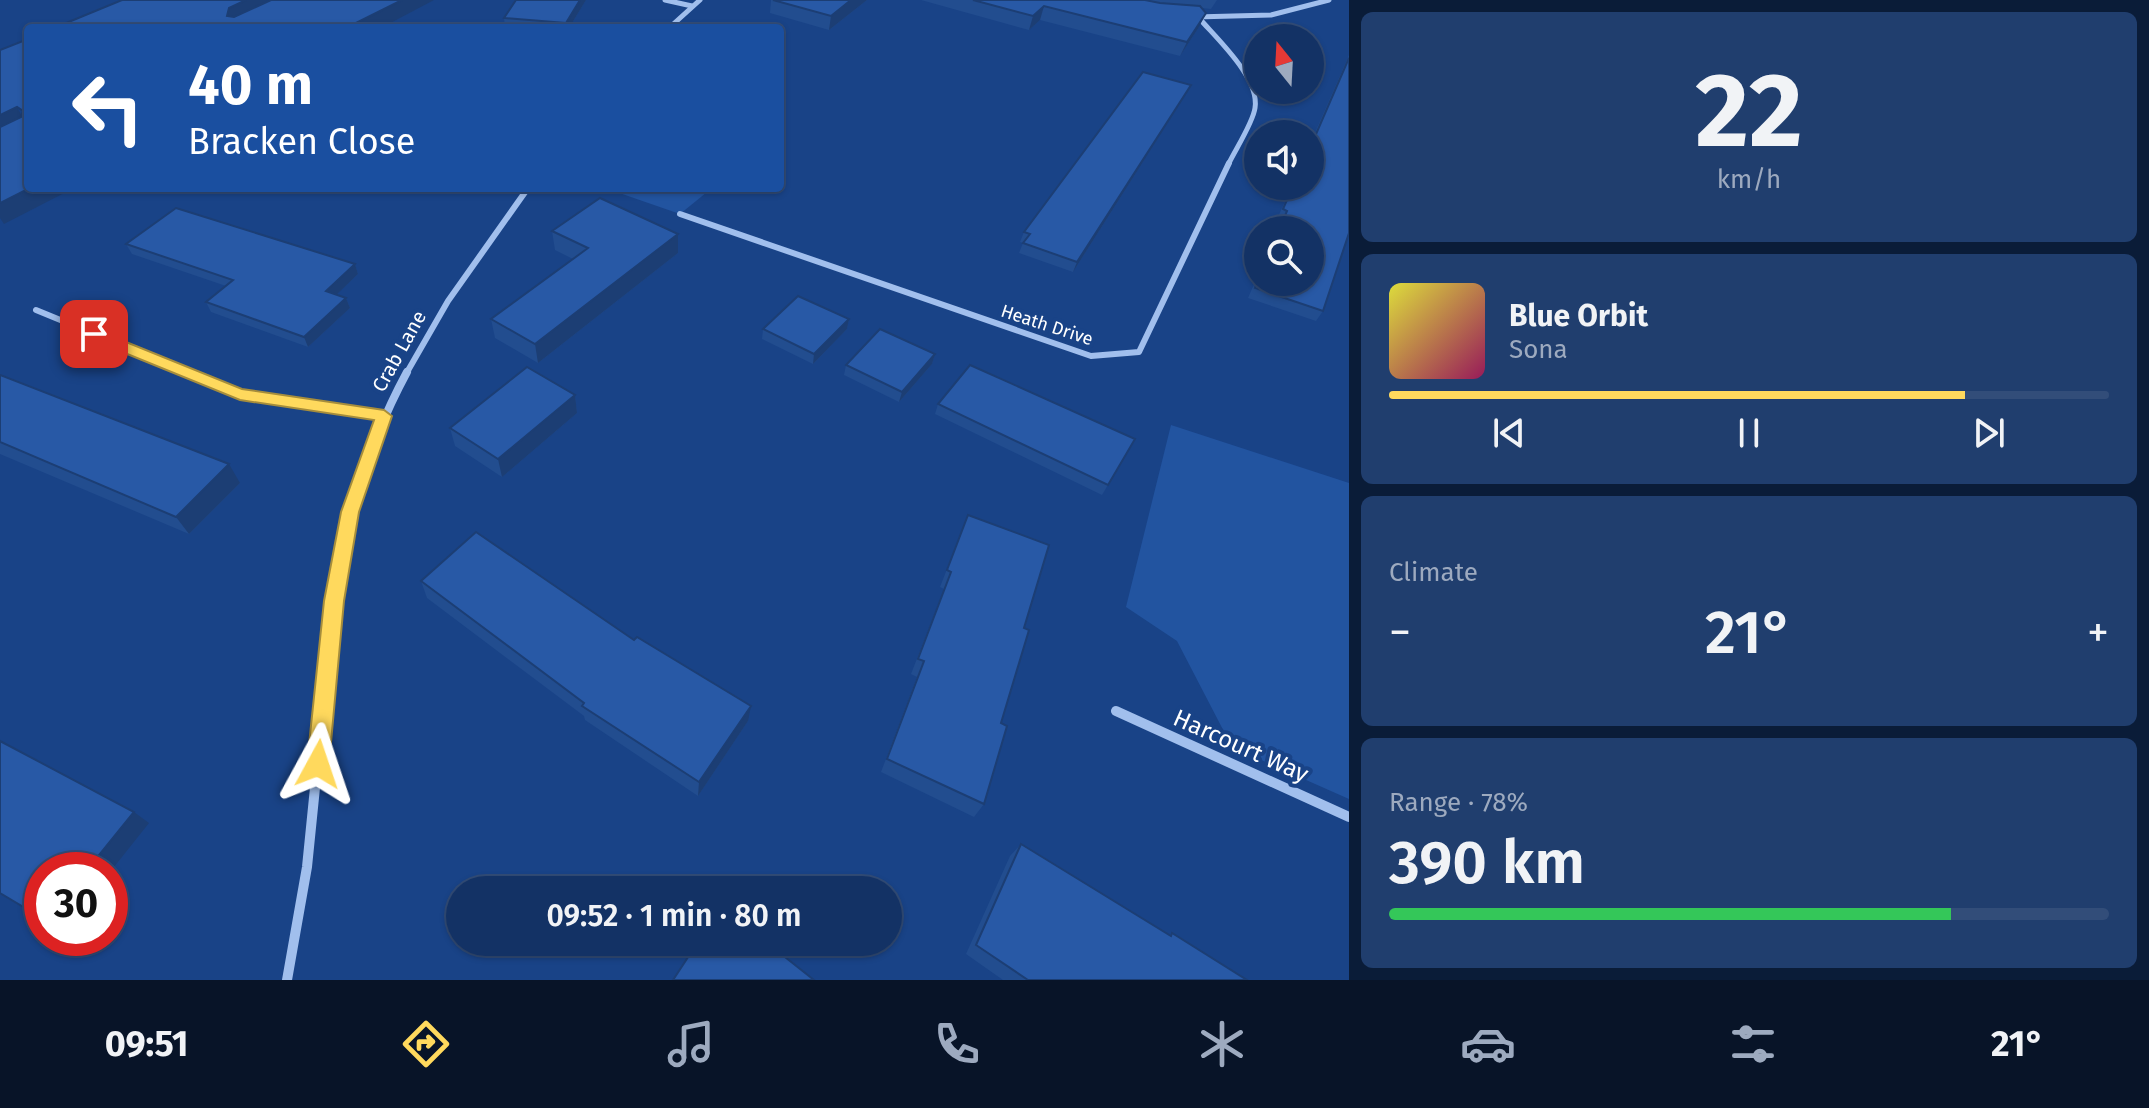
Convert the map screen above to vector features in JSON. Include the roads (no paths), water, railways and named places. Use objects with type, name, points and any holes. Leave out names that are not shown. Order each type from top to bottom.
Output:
[{"type":"street","points":[[665,0],[692,6]]},
{"type":"street","points":[[673,24],[700,0]]},
{"type":"street","points":[[1184,16],[1271,15],[1329,0]]},
{"type":"street","name":"Heath Drive","points":[[680,214],[1091,356],[1139,352],[1255,108],[1255,91],[1247,76],[1199,18]]},
{"type":"street","name":"Crab Lane","points":[[287,980],[295,948],[318,764],[334,601],[350,512],[384,416],[409,362],[481,249],[525,192]]},
{"type":"street","points":[[36,310],[240,394],[384,416]]},
{"type":"street","name":"Harcourt Way","points":[[1116,711],[1349,817]]}]
